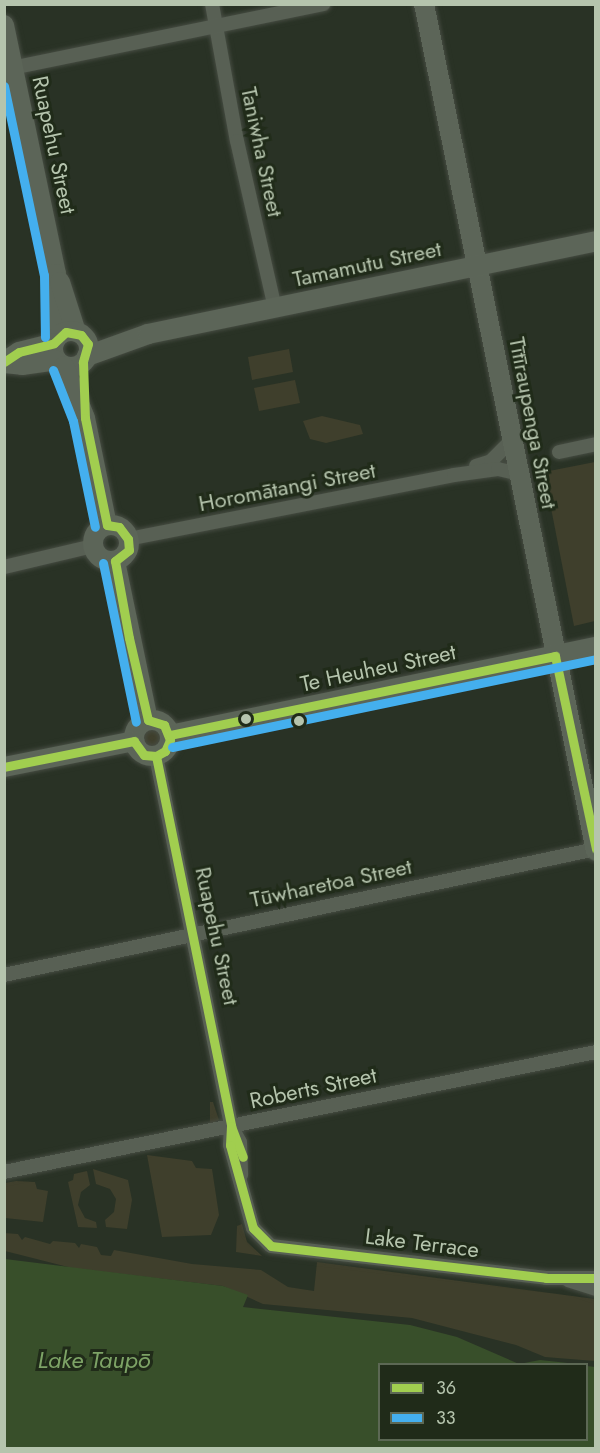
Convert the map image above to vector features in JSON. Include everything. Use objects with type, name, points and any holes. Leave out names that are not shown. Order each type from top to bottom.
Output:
[{"type":"street","name":"Taniwha Street","points":[[212,4],[237,141],[276,308]]},
{"type":"street","points":[[9,69],[323,4]]},
{"type":"street","name":"Tītīraupenga Street","points":[[424,4],[595,850]]},
{"type":"street","name":"Ruapehu Street","points":[[4,25],[9,69],[56,274],[67,298],[70,349],[107,525]]},
{"type":"street","name":"Tamamutu Street","points":[[4,362],[22,365],[70,349],[596,241]]},
{"type":"street","name":"Horomātangi Street","points":[[454,475],[491,460],[512,440]]},
{"type":"street","points":[[559,452],[596,444]]},
{"type":"street","name":"Horomātangi Street","points":[[128,539],[454,475],[498,469],[519,474]]},
{"type":"street","points":[[107,525],[119,527],[128,539],[129,550],[115,561],[99,557],[93,546],[95,534],[107,525]]},
{"type":"street","points":[[4,567],[93,546]]},
{"type":"street","points":[[115,561],[148,720]]},
{"type":"street","name":"Te Heuheu Street","points":[[170,735],[596,647]]},
{"type":"street","points":[[148,720],[159,721],[170,735],[169,746],[156,756],[144,755],[134,741],[135,730],[148,720]]},
{"type":"street","points":[[4,767],[134,741]]},
{"type":"street","name":"Ruapehu Street","points":[[156,756],[231,1126],[240,1142],[241,1175],[255,1234],[271,1246]]},
{"type":"street","name":"Tūwharetoa Street","points":[[4,975],[595,850]]},
{"type":"street","name":"Roberts Street","points":[[4,1172],[596,1052]]},
{"type":"street","name":"Lake Terrace","points":[[271,1246],[568,1280],[596,1288]]},
{"type":"street","name":"Lake Terrace","points":[[568,1280],[596,1278]]},
{"type":"shaded area","points":[[289,349],[293,372],[252,380],[248,357]]},
{"type":"shaded area","points":[[295,380],[300,403],[259,411],[254,388]]},
{"type":"shaded area","points":[[322,416],[360,425],[363,434],[326,443],[310,439],[303,421]]},
{"type":"shaded area","points":[[595,462],[595,621],[574,626],[544,472]]},
{"type":"shaded area","points":[[151,727],[159,730],[162,738],[159,746],[151,749],[143,746],[140,738],[143,730]]},
{"type":"shaded area","points":[[210,1102],[213,1102],[219,1120],[210,1125]]},
{"type":"shaded area","points":[[147,1155],[192,1161],[196,1168],[212,1169],[219,1215],[211,1235],[162,1237]]},
{"type":"shaded area","points":[[93,1169],[128,1180],[132,1200],[127,1229],[106,1227],[105,1220],[114,1212],[116,1199],[110,1189],[96,1184]]},
{"type":"shaded area","points":[[87,1171],[90,1185],[81,1192],[78,1205],[85,1218],[96,1222],[97,1228],[78,1227],[68,1182],[73,1180],[74,1174]]},
{"type":"shaded area","points":[[35,1182],[37,1189],[48,1191],[43,1222],[5,1218],[5,1183]]},
{"type":"shaded area","points":[[242,1224],[247,1242],[262,1256],[236,1252],[237,1226]]},
{"type":"shaded area","points":[[4,1233],[18,1234],[22,1240],[25,1237],[50,1244],[53,1241],[75,1243],[79,1248],[81,1244],[97,1247],[101,1255],[111,1256],[114,1250],[192,1264],[261,1270],[288,1287],[314,1291],[317,1262],[595,1299],[595,1361],[545,1357],[516,1345],[412,1318],[263,1304],[223,1286],[72,1268],[5,1251]]},
{"type":"water","name":"Lake Taupō","points":[[5,1259],[223,1286],[248,1295],[243,1307],[410,1325],[457,1337],[517,1363],[378,1363],[378,1441],[588,1441],[588,1366],[595,1367],[595,1448],[5,1448]]},
{"type":"water","points":[[540,1360],[568,1363],[524,1363]]},
{"type":"transit line","name":"33","points":[[4,86],[44,275],[45,337]]},
{"type":"transit line","name":"36","points":[[4,362],[19,352],[54,343],[66,332],[81,335],[88,344],[83,362],[85,418],[107,525],[119,527],[128,539],[129,550],[115,561],[129,638],[148,720],[164,725],[170,740],[165,751],[156,756],[144,755],[134,741],[4,767]]},
{"type":"transit line","name":"33","points":[[53,370],[73,421],[95,527]]},
{"type":"transit line","name":"33","points":[[103,563],[136,722]]},
{"type":"transit line","name":"36","points":[[170,735],[555,656],[596,849]]},
{"type":"transit line","name":"33","points":[[172,747],[596,659]]},
{"type":"transit line","name":"36","points":[[156,756],[231,1126],[243,1157]]},
{"type":"transit line","name":"36","points":[[231,1126],[230,1145],[253,1228],[271,1246],[546,1278],[596,1278]]}]
